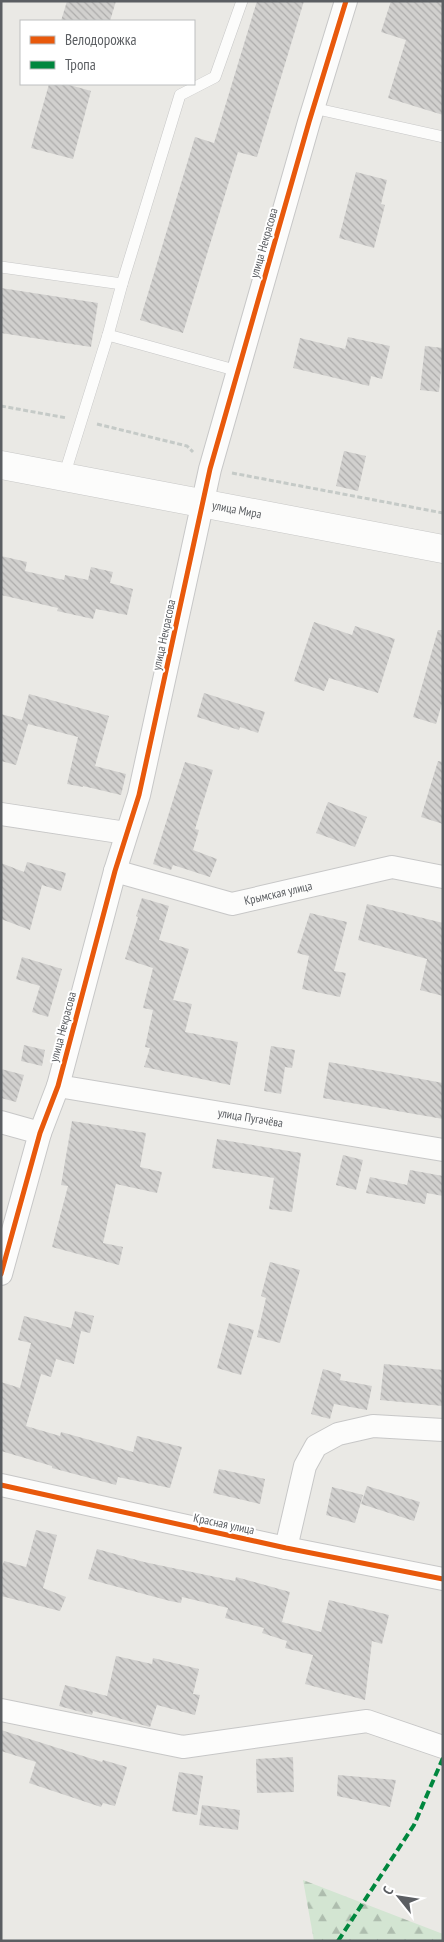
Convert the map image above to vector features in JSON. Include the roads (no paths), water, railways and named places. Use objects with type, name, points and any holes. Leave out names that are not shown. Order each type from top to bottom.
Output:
[{"type":"street","name":"улица Некрасова","points":[[1,1274],[40,1133],[58,1086],[114,871],[139,795],[210,469],[313,108],[346,1]]},
{"type":"street","name":"улица Мира","points":[[1,465],[443,549]]},
{"type":"street","points":[[1,814],[126,833]]},
{"type":"street","name":"Крымская улица","points":[[114,871],[232,904],[392,867],[443,877]]},
{"type":"street","name":"улица Пугачёва","points":[[58,1086],[443,1150]]},
{"type":"street","points":[[1,1122],[40,1133]]},
{"type":"street","points":[[286,1548],[305,1466],[316,1446],[338,1434],[373,1426],[443,1430]]},
{"type":"street","name":"Красная улица","points":[[1,1485],[286,1548],[443,1579]]},
{"type":"street","points":[[1,1710],[183,1747],[367,1721],[443,1747]]},
{"type":"lane","points":[[64,476],[180,95],[215,76],[242,1]]},
{"type":"lane","points":[[313,108],[443,137]]},
{"type":"lane","points":[[1,266],[122,284]]},
{"type":"lane","points":[[108,335],[238,371]]}]
